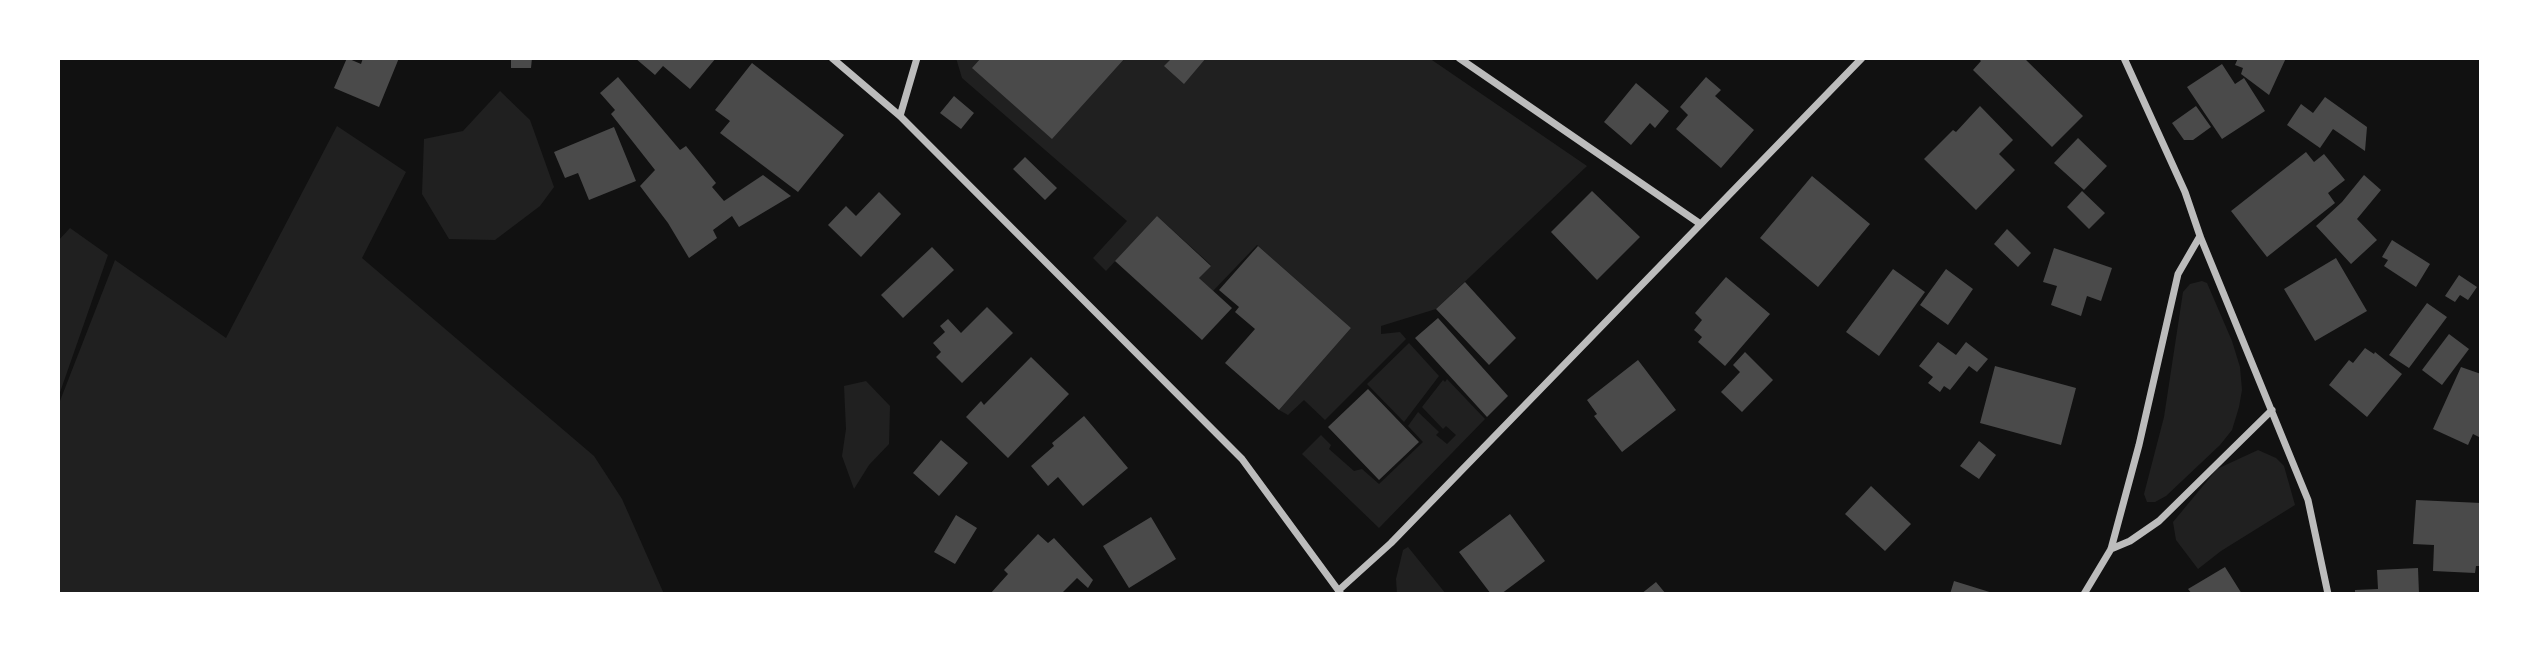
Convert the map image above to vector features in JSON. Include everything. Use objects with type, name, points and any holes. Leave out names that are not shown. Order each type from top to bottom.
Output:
[{"type":"street","points":[[832,58],[900,116],[1242,459],[1340,592],[1401,533],[1862,58]]},
{"type":"street","points":[[900,116],[917,58]]},
{"type":"street","points":[[1460,58],[1699,223]]},
{"type":"street","points":[[2124,58],[2185,192],[2200,236],[2308,500],[2328,594]]},
{"type":"street","points":[[2084,594],[2111,549],[2139,445],[2178,274],[2200,236]]},
{"type":"street","points":[[2111,549],[2130,541],[2159,521],[2272,410]]},
{"type":"shaded area","points":[[956,58],[1429,58],[1587,166],[1436,309],[1381,326],[1381,334],[1400,332],[1406,339],[1325,420],[1304,400],[1288,415],[1279,410],[1351,328],[1257,245],[1213,291],[1199,278],[1211,265],[1157,216],[1106,271],[1093,258],[1127,221],[962,78]]},
{"type":"shaded area","points":[[500,91],[530,120],[554,187],[540,206],[495,240],[449,239],[422,194],[424,139],[463,131]]},
{"type":"shaded area","points":[[337,126],[406,172],[362,258],[594,456],[622,499],[664,594],[58,594],[58,406],[115,260],[226,338]]},
{"type":"shaded area","points":[[70,228],[108,255],[58,398],[58,241]]},
{"type":"shaded area","points":[[2202,281],[2207,283],[2240,367],[2242,390],[2239,407],[2232,430],[2220,445],[2166,496],[2155,502],[2147,502],[2144,494],[2164,417],[2183,292],[2190,284]]},
{"type":"shaded area","points":[[1409,343],[1439,376],[1404,422],[1367,384]]},
{"type":"shaded area","points":[[1447,379],[1485,419],[1379,528],[1302,454],[1321,435],[1331,445],[1329,449],[1354,471],[1362,469],[1379,484],[1423,442],[1408,426],[1418,412],[1439,432],[1436,435],[1447,444],[1456,435],[1446,426],[1443,429],[1422,407],[1443,380],[1445,382]]},
{"type":"shaded area","points":[[866,381],[890,406],[889,444],[869,465],[854,489],[842,456],[846,429],[844,386]]},
{"type":"shaded area","points":[[2258,450],[2276,458],[2284,466],[2295,505],[2221,551],[2198,569],[2176,540],[2173,522],[2217,469]]},
{"type":"shaded area","points":[[1408,547],[1446,594],[1397,594],[1396,579],[1403,550]]},
{"type":"building","points":[[347,58],[361,64],[363,58],[399,58],[379,107],[334,88]]},
{"type":"building","points":[[511,58],[532,58],[531,68],[511,68]]},
{"type":"building","points":[[635,58],[716,58],[690,89],[663,66],[655,75]]},
{"type":"building","points":[[981,58],[1125,58],[1052,139],[972,68]]},
{"type":"building","points":[[1172,58],[1206,58],[1184,84],[1164,66]]},
{"type":"building","points":[[1978,58],[2024,58],[2083,116],[2052,147],[1973,70],[1981,61]]},
{"type":"building","points":[[2238,58],[2286,58],[2269,95],[2241,74],[2243,68],[2235,65]]},
{"type":"building","points":[[752,63],[844,135],[798,192],[720,133],[730,121],[715,110]]},
{"type":"building","points":[[2222,64],[2235,84],[2244,78],[2265,111],[2222,139],[2187,87]]},
{"type":"building","points":[[618,77],[680,150],[686,146],[716,183],[712,187],[724,201],[763,175],[791,196],[739,227],[732,216],[713,230],[717,238],[689,258],[668,223],[640,186],[655,170],[611,114],[615,110],[600,93]]},
{"type":"building","points":[[1706,77],[1721,90],[1715,96],[1754,130],[1721,168],[1676,129],[1688,115],[1680,107]]},
{"type":"building","points":[[1636,83],[1669,111],[1655,128],[1650,123],[1631,145],[1604,122]]},
{"type":"building","points":[[954,96],[974,113],[961,129],[940,113]]},
{"type":"building","points":[[2325,97],[2367,127],[2365,151],[2333,129],[2320,148],[2287,125],[2301,104],[2313,113]]},
{"type":"building","points":[[1980,106],[2013,140],[1999,154],[2015,170],[1976,210],[1924,159],[1953,130],[1956,132]]},
{"type":"building","points":[[2196,106],[2211,127],[2193,140],[2184,140],[2172,123]]},
{"type":"building","points":[[614,127],[636,181],[589,200],[578,173],[565,178],[554,152]]},
{"type":"building","points":[[2078,138],[2107,166],[2084,190],[2054,163]]},
{"type":"building","points":[[2306,152],[2314,162],[2324,154],[2345,180],[2328,193],[2335,203],[2267,257],[2231,211]]},
{"type":"building","points":[[1025,157],[1057,188],[1045,200],[1013,169]]},
{"type":"building","points":[[2364,175],[2381,190],[2357,219],[2377,240],[2351,264],[2316,226],[2342,202]]},
{"type":"building","points":[[1812,176],[1870,224],[1818,287],[1760,238]]},
{"type":"building","points":[[1592,191],[1640,237],[1597,280],[1551,232]]},
{"type":"building","points":[[2082,191],[2105,213],[2089,229],[2067,207]]},
{"type":"building","points":[[879,192],[901,214],[861,257],[828,225],[846,206],[856,216]]},
{"type":"building","points":[[1157,216],[1211,266],[1199,278],[1232,308],[1202,340],[1115,261]]},
{"type":"building","points":[[2007,229],[2031,253],[2018,267],[1994,244]]},
{"type":"building","points":[[2392,240],[2430,264],[2416,287],[2384,266],[2388,260],[2382,257]]},
{"type":"building","points":[[1258,246],[1351,328],[1279,410],[1225,363],[1255,329],[1235,312],[1239,307],[1219,290]]},
{"type":"building","points":[[932,247],[954,270],[903,318],[881,295]]},
{"type":"building","points":[[2054,248],[2112,268],[2101,301],[2087,296],[2081,316],[2051,305],[2057,286],[2043,282]]},
{"type":"building","points":[[2336,258],[2367,311],[2315,341],[2284,289]]},
{"type":"building","points":[[1893,269],[1925,292],[1879,356],[1846,332]]},
{"type":"building","points":[[1946,269],[1973,289],[1948,325],[1920,305]]},
{"type":"building","points":[[2459,275],[2477,287],[2468,300],[2460,295],[2455,302],[2445,296]]},
{"type":"building","points":[[1726,277],[1770,314],[1725,366],[1698,342],[1702,337],[1694,330],[1702,320],[1695,313]]},
{"type":"building","points":[[1465,282],[1516,338],[1489,365],[1436,309]]},
{"type":"building","points":[[2427,303],[2447,317],[2409,368],[2389,355]]},
{"type":"building","points":[[987,307],[1013,333],[962,383],[936,357],[941,352],[933,343],[945,332],[940,326],[948,319],[961,333]]},
{"type":"building","points":[[1438,318],[1508,396],[1487,417],[1415,338]]},
{"type":"building","points":[[2449,334],[2469,349],[2442,385],[2422,370]]},
{"type":"building","points":[[1938,342],[1956,355],[1966,342],[1988,359],[1977,372],[1969,366],[1950,390],[1944,386],[1940,392],[1928,383],[1933,377],[1919,366]]},
{"type":"building","points":[[2365,348],[2374,354],[2375,352],[2402,374],[2367,417],[2329,385],[2349,360],[2353,363]]},
{"type":"building","points":[[1745,352],[1773,380],[1742,412],[1721,392],[1740,372],[1733,365]]},
{"type":"building","points":[[1031,357],[1069,394],[1008,458],[966,417],[981,401],[984,405]]},
{"type":"building","points":[[1638,360],[1676,410],[1622,452],[1594,416],[1597,414],[1587,400]]},
{"type":"building","points":[[1995,366],[2076,388],[2061,445],[1980,423]]},
{"type":"building","points":[[2461,367],[2481,374],[2481,438],[2473,434],[2468,445],[2433,429]]},
{"type":"building","points":[[1368,389],[1419,442],[1379,480],[1328,427]]},
{"type":"building","points":[[1084,416],[1128,468],[1083,506],[1058,477],[1048,486],[1031,466],[1054,446],[1052,443]]},
{"type":"building","points":[[941,440],[968,463],[939,496],[913,473]]},
{"type":"building","points":[[1979,441],[1996,455],[1979,479],[1960,466]]},
{"type":"building","points":[[1871,486],[1911,524],[1885,551],[1845,514]]},
{"type":"building","points":[[2416,500],[2481,503],[2481,566],[2476,566],[2475,573],[2433,571],[2434,545],[2413,544]]},
{"type":"building","points":[[1510,514],[1545,561],[1501,594],[1491,594],[1459,552]]},
{"type":"building","points":[[956,515],[977,528],[955,564],[934,552]]},
{"type":"building","points":[[1151,517],[1176,559],[1129,588],[1103,546]]},
{"type":"building","points":[[1038,534],[1048,543],[1054,538],[1093,580],[1088,588],[1077,578],[1061,594],[990,594],[1008,574],[1004,570]]},
{"type":"building","points":[[2225,567],[2242,594],[2192,594],[2188,589]]},
{"type":"building","points":[[2418,568],[2419,594],[2355,594],[2355,590],[2378,589],[2377,570]]},
{"type":"building","points":[[1954,581],[1996,594],[1950,594]]},
{"type":"building","points":[[1656,582],[1666,594],[1641,594]]}]
